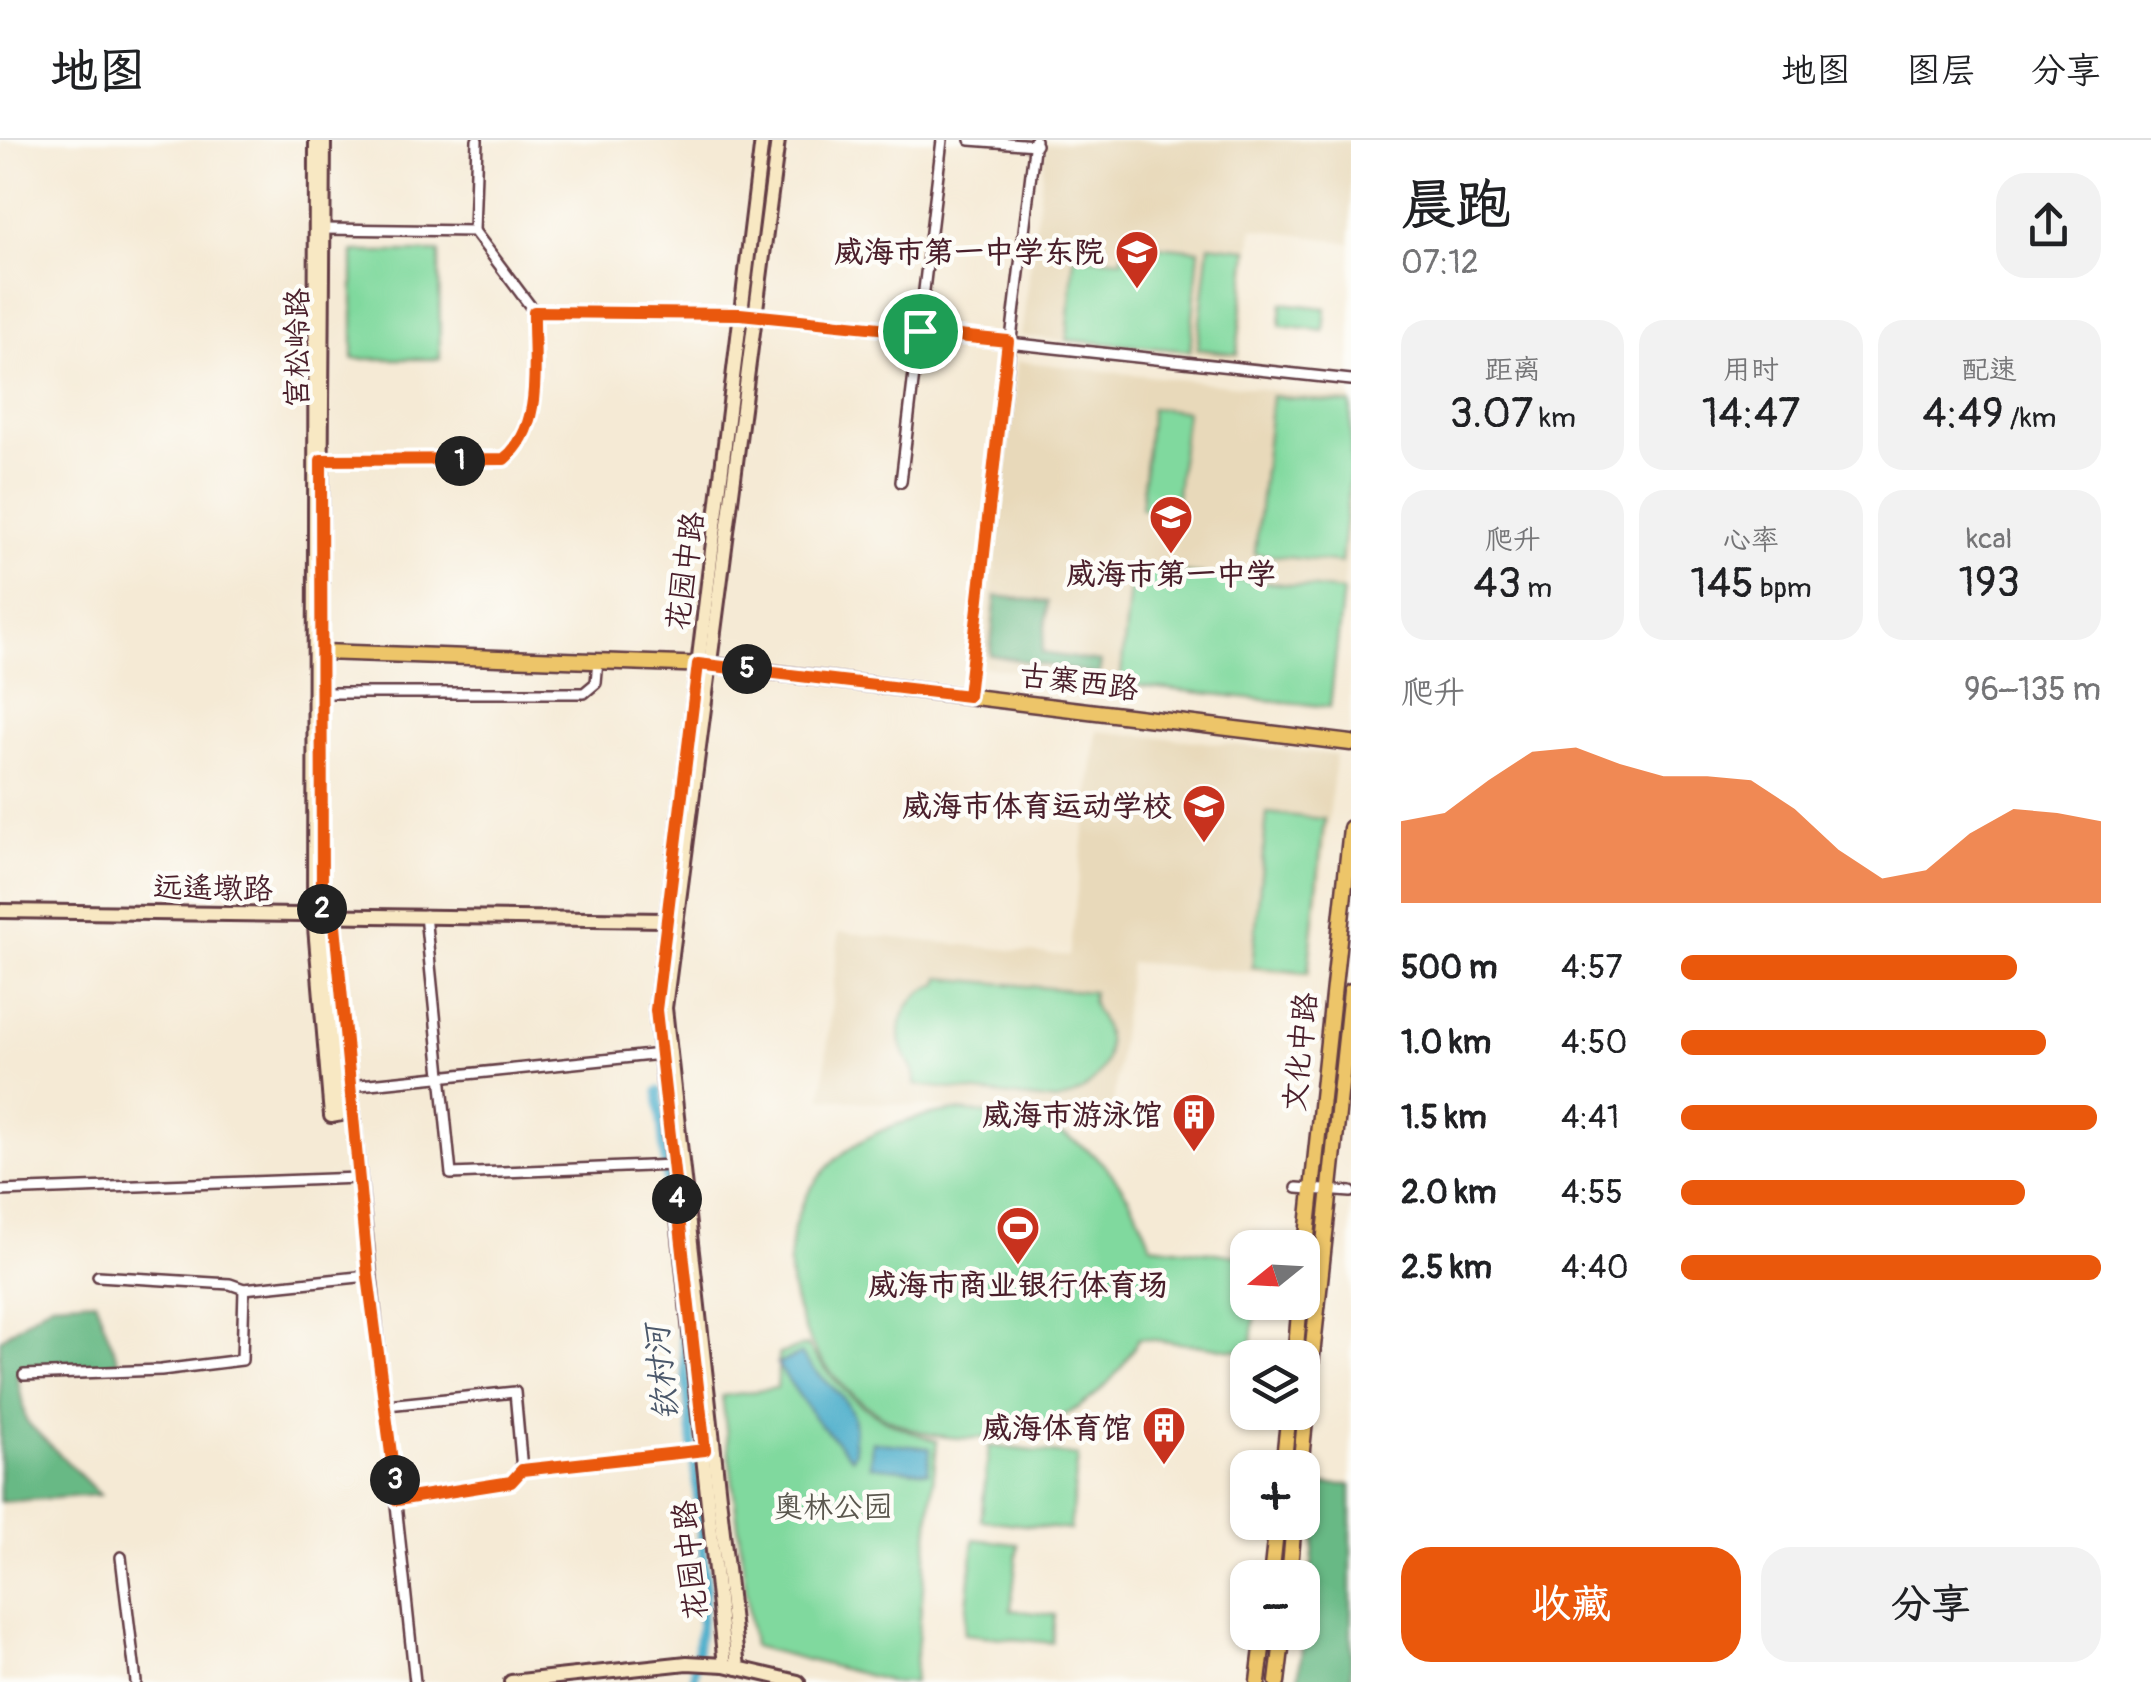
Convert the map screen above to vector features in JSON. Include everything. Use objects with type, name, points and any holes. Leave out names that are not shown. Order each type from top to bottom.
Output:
[{"type":"main road","points":[[316,140],[323,915],[331,1116],[342,1114],[323,915]]},
{"type":"main road","name":"宫松岭路","points":[[323,915],[324,140]]},
{"type":"main road","name":"花园中路","points":[[732,1666],[701,1451],[668,1166],[656,1010],[664,920],[705,664],[740,314],[762,140]]},
{"type":"main road","points":[[732,1666],[665,1008],[705,664],[758,316],[778,140]]},
{"type":"main road","name":"古寨西路","points":[[322,652],[705,664],[1351,742]]},
{"type":"main road","name":"文化中路","points":[[1308,1230],[1351,828]]},
{"type":"main road","name":"远遥墩路","points":[[0,911],[664,920]]},
{"type":"main road","name":"文化中路","points":[[1302,1450],[1351,991]]},
{"type":"main road","points":[[1258,1682],[1262,1650]]},
{"type":"main road","points":[[1277,1682],[1281,1650]]},
{"type":"main road","points":[[511,1682],[687,1663],[732,1666],[798,1682]]},
{"type":"street","points":[[321,460],[504,459],[516,450],[531,420],[534,312],[474,231],[477,140]]},
{"type":"street","points":[[902,482],[942,140]]},
{"type":"street","points":[[968,696],[1008,341],[1036,143],[970,140]]},
{"type":"street","points":[[323,229],[474,231]]},
{"type":"street","points":[[534,312],[740,314],[1351,380]]},
{"type":"street","points":[[322,693],[584,693],[596,683],[598,658]]},
{"type":"street","points":[[323,915],[350,1086],[415,1682]]},
{"type":"street","points":[[425,915],[451,1174],[668,1166]]},
{"type":"street","points":[[350,1086],[660,1054]]},
{"type":"street","points":[[0,1191],[358,1178]]},
{"type":"street","points":[[1297,1188],[1351,1192]]},
{"type":"street","points":[[98,1276],[230,1284],[244,1289],[368,1276]]},
{"type":"street","points":[[24,1376],[161,1370],[242,1360],[244,1289]]},
{"type":"street","points":[[387,1405],[515,1392],[522,1470]]},
{"type":"street","points":[[397,1500],[511,1482],[522,1470],[701,1451]]},
{"type":"street","points":[[121,1557],[136,1682]]},
{"type":"shaded area","name":"威海市第一中学东院","points":[[1109,140],[1351,140],[1351,243],[1253,228],[1239,359],[1021,336],[1046,144]]},
{"type":"shaded area","name":"威海市第一中学","points":[[1017,361],[1351,399],[1351,520],[1330,707],[983,667]]},
{"type":"shaded area","name":"威海市体育运动学校","points":[[1097,731],[1336,755],[1310,977],[1130,962],[1111,1123],[822,1098],[839,932],[1069,956]]},
{"type":"green space","points":[[1124,243],[1199,250],[1190,351],[1067,340],[1074,256],[1122,260]]},
{"type":"green space","points":[[1209,245],[1248,249],[1237,354],[1197,349]]},
{"type":"green space","points":[[353,252],[439,252],[440,359],[353,359]]},
{"type":"green space","points":[[1282,303],[1326,308],[1324,331],[1280,326]]},
{"type":"green space","points":[[1272,396],[1351,404],[1351,467],[1341,563],[1255,554]]},
{"type":"green space","points":[[1151,408],[1186,411],[1175,513],[1141,509]]},
{"type":"green space","points":[[1132,567],[1343,591],[1330,707],[1120,684]]},
{"type":"green space","points":[[996,596],[1048,602],[1042,653],[1101,662],[1099,675],[990,655]]},
{"type":"green space","points":[[1267,813],[1324,819],[1308,973],[1252,967]]},
{"type":"green space","points":[[940,978],[1093,992],[1107,1041],[1104,1065],[1098,1076],[1079,1092],[1055,1101],[915,1085],[901,1043],[902,1021],[911,1002],[939,984]]},
{"type":"green space","name":"威海市商业银行体育场","points":[[955,1111],[1024,1121],[1078,1143],[1120,1183],[1151,1245],[1230,1255],[1230,1320],[1254,1320],[1252,1340],[1230,1340],[1230,1349],[1139,1338],[1118,1371],[1093,1397],[1062,1416],[1026,1430],[946,1437],[878,1413],[827,1368],[797,1310],[791,1246],[813,1186],[866,1138]]},
{"type":"green space","points":[[95,1300],[119,1363],[17,1375],[26,1421],[100,1495],[0,1502],[0,1339],[51,1303]]},
{"type":"green space","name":"奥林公园","points":[[807,1345],[863,1406],[894,1424],[937,1441],[914,1682],[893,1682],[753,1646],[722,1396],[777,1388],[779,1354]]},
{"type":"green space","points":[[989,1446],[1078,1456],[1070,1530],[981,1520]]},
{"type":"green space","points":[[1325,1484],[1351,1485],[1351,1682],[1298,1682],[1302,1650],[1320,1650],[1320,1560],[1312,1560],[1315,1540],[1320,1540],[1320,1493]]},
{"type":"green space","points":[[974,1539],[1018,1544],[1011,1610],[1055,1615],[1052,1643],[964,1634]]},
{"type":"water","points":[[801,1354],[851,1411],[855,1449],[852,1458],[817,1421],[777,1364]]},
{"type":"water","points":[[872,1442],[930,1448],[928,1472],[870,1466]]},
{"type":"waterway","name":"钦村河","points":[[658,1091],[706,1584],[693,1682]]},
{"type":"place","name":"威海市第一中学东院","points":[[1137,290]]},
{"type":"place","name":"威海市第一中学","points":[[1171,555]]},
{"type":"place","name":"威海市体育运动学校","points":[[1204,844]]},
{"type":"place","name":"威海市游泳馆","points":[[1194,1153]]},
{"type":"place","name":"威海市商业银行体育场","points":[[1018,1266]]},
{"type":"place","name":"威海体育馆","points":[[1164,1466]]},
{"type":"route","points":[[534,312],[740,314],[920,331],[1008,341],[968,696],[698,664],[656,1010],[705,1450],[522,1470],[511,1482],[397,1500],[380,1340],[368,1276],[334,914],[322,916],[321,460],[504,459],[516,450],[531,420],[534,312]]}]
